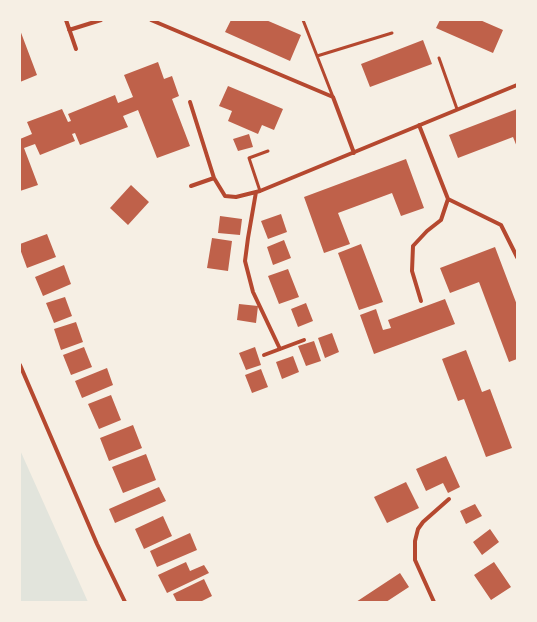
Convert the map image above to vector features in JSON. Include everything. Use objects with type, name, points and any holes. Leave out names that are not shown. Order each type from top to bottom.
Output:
[{"type":"street","points":[[66,20],[76,49]]},
{"type":"street","points":[[69,30],[102,20]]},
{"type":"street","points":[[151,20],[333,97],[354,152]]},
{"type":"street","points":[[190,102],[214,178],[225,196],[236,197],[258,191],[517,85]]},
{"type":"street","points":[[419,125],[448,199],[441,220],[427,231],[413,246],[412,271],[421,301]]},
{"type":"street","points":[[191,186],[214,178]]},
{"type":"street","points":[[258,191],[248,238],[245,261],[252,292],[280,349]]},
{"type":"street","points":[[448,199],[501,225],[517,257]]},
{"type":"street","points":[[264,355],[304,340]]},
{"type":"street","points":[[20,365],[97,544],[125,602]]},
{"type":"street","points":[[434,602],[415,560],[415,541],[418,529],[423,522],[449,499]]},
{"type":"lane","points":[[303,20],[333,97]]},
{"type":"lane","points":[[317,56],[392,33]]},
{"type":"lane","points":[[439,58],[457,109]]},
{"type":"lane","points":[[258,191],[249,158],[268,151]]},
{"type":"shaded area","points":[[20,450],[88,602],[20,602]]},
{"type":"building","points":[[231,20],[266,20],[301,35],[290,61],[225,32]]},
{"type":"building","points":[[440,20],[480,20],[503,30],[493,53],[436,28]]},
{"type":"building","points":[[20,30],[37,75],[20,82]]},
{"type":"building","points":[[423,40],[432,64],[370,87],[361,64]]},
{"type":"building","points":[[158,62],[164,79],[172,76],[179,96],[172,99],[190,146],[157,158],[138,110],[123,116],[128,127],[80,145],[75,133],[72,134],[75,141],[40,155],[35,144],[24,148],[38,185],[20,191],[20,139],[32,134],[27,122],[62,109],[68,122],[71,121],[68,114],[115,95],[118,103],[133,97],[124,75]]},
{"type":"building","points":[[228,86],[283,109],[274,130],[262,125],[258,134],[228,121],[232,111],[219,106]]},
{"type":"building","points":[[517,109],[517,147],[513,137],[458,158],[449,135]]},
{"type":"building","points":[[249,134],[253,147],[238,151],[233,139]]},
{"type":"building","points":[[406,159],[424,208],[401,216],[392,193],[338,213],[350,244],[324,253],[304,197]]},
{"type":"building","points":[[131,185],[149,202],[128,225],[110,208]]},
{"type":"building","points":[[281,214],[287,232],[268,239],[261,221]]},
{"type":"building","points":[[220,216],[242,219],[240,235],[218,233]]},
{"type":"building","points":[[47,234],[56,257],[27,268],[20,249],[20,244]]},
{"type":"building","points":[[212,238],[232,241],[228,271],[207,268]]},
{"type":"building","points":[[284,240],[291,258],[273,265],[267,247]]},
{"type":"building","points":[[361,244],[383,302],[359,310],[338,253]]},
{"type":"building","points":[[495,247],[517,305],[517,359],[509,362],[479,282],[450,293],[440,268]]},
{"type":"building","points":[[64,265],[71,284],[43,296],[35,277]]},
{"type":"building","points":[[288,269],[299,297],[279,304],[268,276]]},
{"type":"building","points":[[65,297],[72,316],[54,323],[46,303]]},
{"type":"building","points":[[445,299],[455,324],[374,354],[360,315],[376,309],[383,330],[391,328],[388,320]]},
{"type":"building","points":[[306,303],[313,321],[298,327],[291,309]]},
{"type":"building","points":[[239,304],[258,306],[256,323],[237,320]]},
{"type":"building","points":[[76,322],[83,342],[61,350],[54,329]]},
{"type":"building","points":[[332,333],[339,352],[325,358],[318,338]]},
{"type":"building","points":[[314,341],[321,361],[306,366],[298,346]]},
{"type":"building","points":[[84,347],[92,367],[71,375],[63,355]]},
{"type":"building","points":[[255,347],[261,365],[246,370],[239,353]]},
{"type":"building","points":[[466,350],[482,392],[490,389],[512,448],[486,457],[464,399],[458,401],[442,359]]},
{"type":"building","points":[[293,356],[299,372],[282,379],[276,362]]},
{"type":"building","points":[[107,368],[113,385],[82,398],[75,381]]},
{"type":"building","points":[[261,369],[268,387],[252,393],[245,375]]},
{"type":"building","points":[[111,395],[121,420],[99,429],[88,404]]},
{"type":"building","points":[[133,425],[142,448],[109,461],[100,438]]},
{"type":"building","points":[[146,454],[156,480],[123,493],[112,467]]},
{"type":"building","points":[[446,456],[460,487],[448,493],[443,483],[426,491],[416,469]]},
{"type":"building","points":[[406,482],[419,508],[387,523],[374,497]]},
{"type":"building","points":[[159,487],[166,501],[115,523],[109,509]]},
{"type":"building","points":[[475,504],[482,516],[466,524],[460,511]]},
{"type":"building","points":[[163,516],[172,536],[144,549],[135,529]]},
{"type":"building","points":[[490,529],[499,542],[482,555],[473,542]]},
{"type":"building","points":[[190,533],[197,550],[157,567],[150,551]]},
{"type":"building","points":[[186,562],[190,571],[204,565],[209,573],[167,593],[158,575]]},
{"type":"building","points":[[494,562],[511,587],[491,600],[474,575]]},
{"type":"building","points":[[400,573],[409,587],[386,602],[356,602]]},
{"type":"building","points":[[204,579],[212,596],[200,602],[177,602],[173,594]]}]
